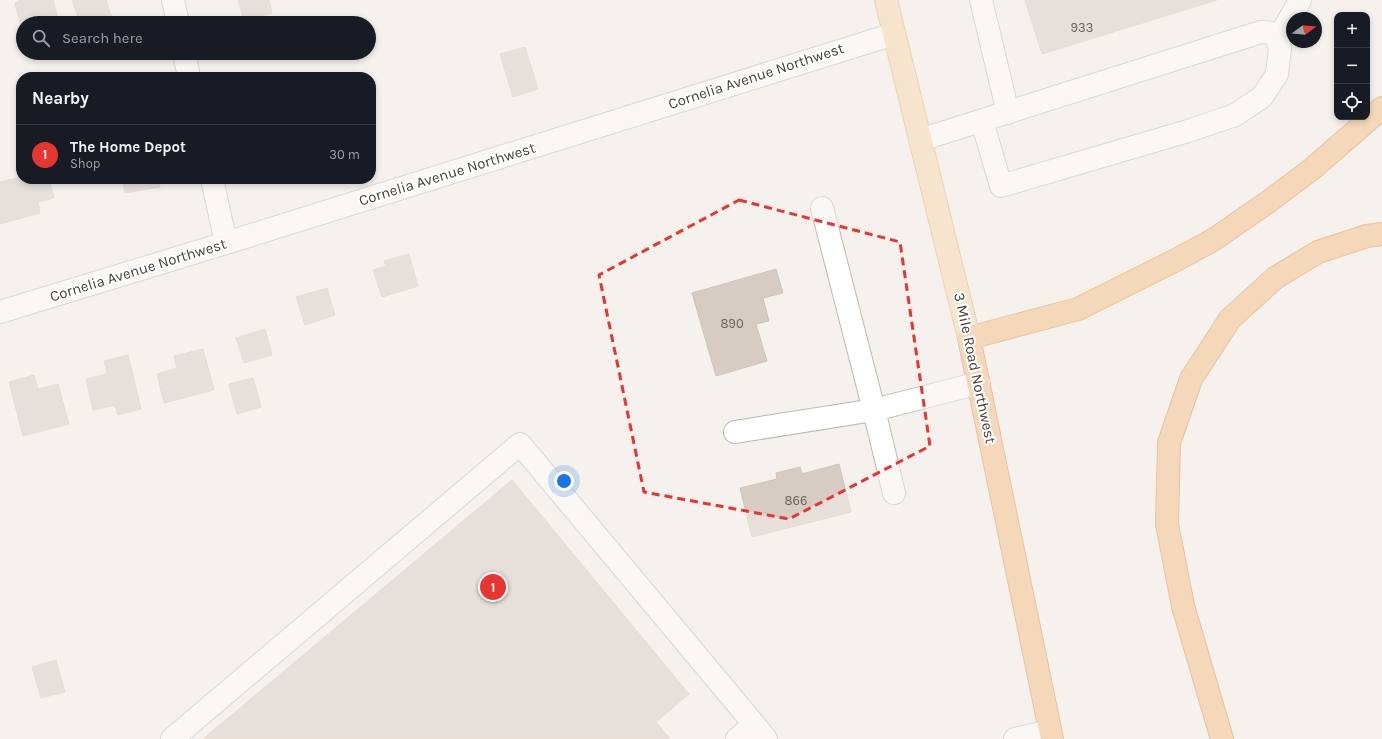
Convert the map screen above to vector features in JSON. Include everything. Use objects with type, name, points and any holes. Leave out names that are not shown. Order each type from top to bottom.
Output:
[{"type":"highway","points":[[970,338],[1078,308],[1169,264],[1214,240],[1312,169],[1382,108]]},
{"type":"highway","points":[[1222,739],[1183,606],[1167,524],[1169,443],[1191,379],[1230,319],[1275,278],[1318,252],[1367,236],[1382,234]]},
{"type":"highway","name":"3 Mile Road Northwest","points":[[970,338],[1051,735]]},
{"type":"main road","name":"3 Mile Road Northwest","points":[[886,0],[970,338]]},
{"type":"street","points":[[173,0],[176,16]]},
{"type":"street","points":[[982,0],[1008,113]]},
{"type":"street","points":[[1277,41],[1300,0]]},
{"type":"street","points":[[920,140],[1261,32],[1274,33],[1280,48],[1277,74],[1262,97],[1235,115],[1188,131],[1001,186],[982,121]]},
{"type":"street","name":"Cornelia Avenue Northwest","points":[[0,312],[226,243],[894,34]]},
{"type":"street","points":[[186,60],[189,72]]},
{"type":"street","points":[[213,184],[226,243]]},
{"type":"street","points":[[822,208],[894,493]]},
{"type":"street","points":[[735,432],[874,410],[978,383]]},
{"type":"street","points":[[172,739],[520,444],[760,732],[737,739]]},
{"type":"street","points":[[1015,739],[1051,735]]},
{"type":"highlighted area","points":[[739,200],[900,242],[930,446],[789,519],[644,492],[599,275]]},
{"type":"building","points":[[19,0],[53,0],[57,16],[18,16],[15,3],[19,2]]},
{"type":"building","points":[[72,0],[106,0],[111,16],[78,16]]},
{"type":"building","points":[[238,0],[269,0],[272,13],[260,16],[243,16]]},
{"type":"building","points":[[1025,0],[1217,0],[1042,54]]},
{"type":"building","points":[[525,47],[538,89],[513,97],[500,54]]},
{"type":"building","points":[[16,178],[16,184],[50,184],[54,198],[38,202],[40,213],[0,224],[0,182]]},
{"type":"building","points":[[124,184],[160,184],[160,187],[125,193]]},
{"type":"building","points":[[409,254],[418,286],[382,297],[373,270],[386,266],[384,261]]},
{"type":"building","points":[[776,269],[783,293],[763,298],[769,321],[756,324],[767,361],[716,376],[692,293]]},
{"type":"building","points":[[327,288],[335,315],[305,325],[296,297]]},
{"type":"building","points":[[265,329],[272,355],[244,363],[236,338]]},
{"type":"building","points":[[203,349],[214,390],[164,403],[157,374],[177,368],[174,356]]},
{"type":"building","points":[[128,355],[141,409],[118,415],[115,405],[93,410],[86,379],[107,374],[104,361]]},
{"type":"building","points":[[34,375],[38,389],[58,384],[69,424],[23,436],[9,382]]},
{"type":"building","points":[[253,378],[261,407],[237,414],[229,384]]},
{"type":"building","points":[[839,464],[851,512],[752,537],[740,488],[777,479],[776,473],[800,467],[802,474]]},
{"type":"building","points":[[512,480],[689,694],[656,722],[670,739],[203,739]]},
{"type":"building","points":[[56,660],[65,692],[41,698],[32,667]]},
{"type":"place","name":"The Home Depot","points":[[493,587]]}]
